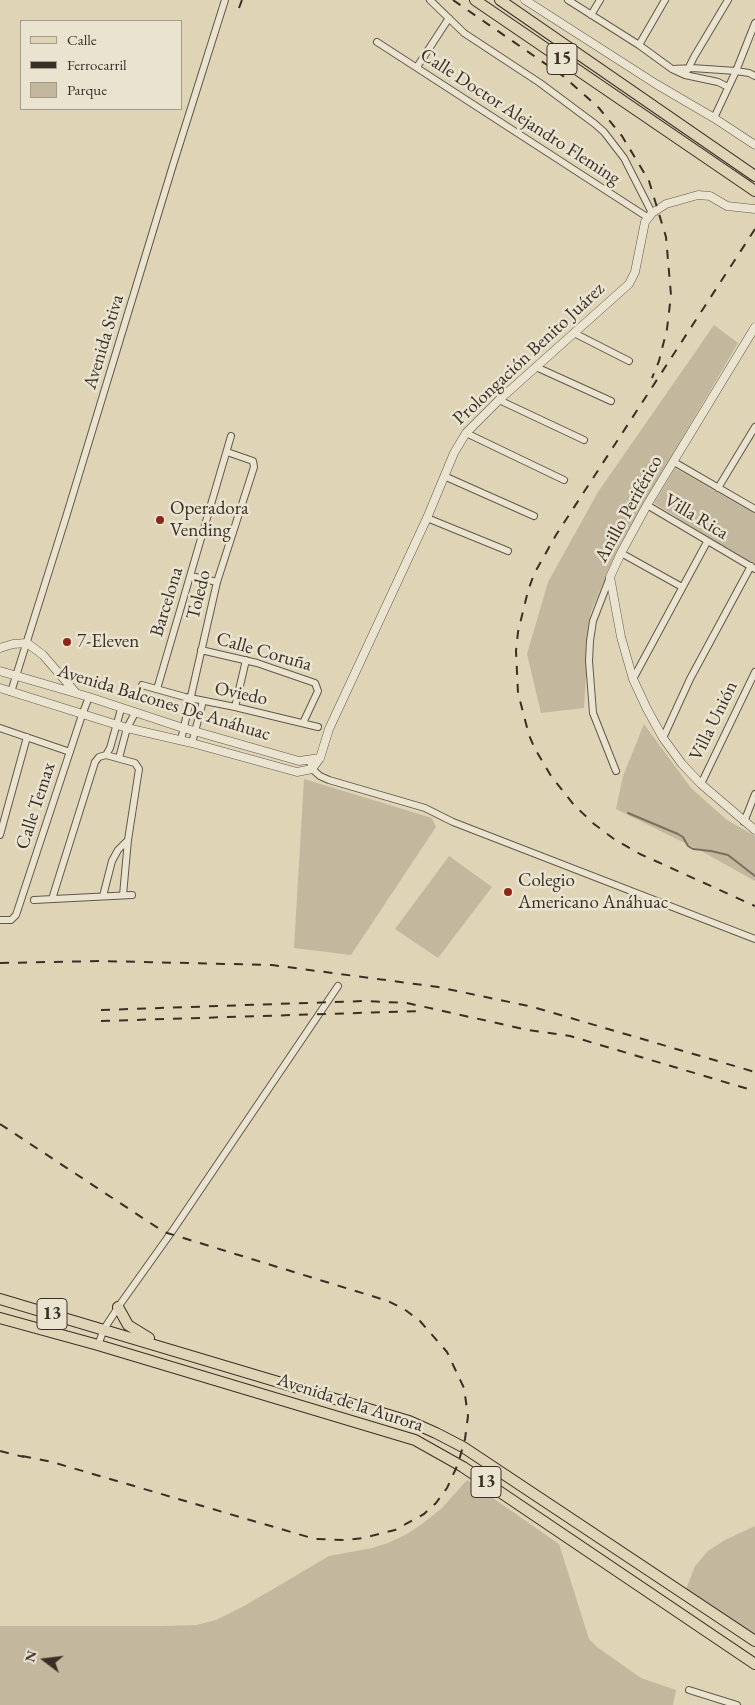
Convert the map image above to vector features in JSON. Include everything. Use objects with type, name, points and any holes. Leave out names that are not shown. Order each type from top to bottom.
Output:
[{"type":"main road","name":"15","points":[[475,0],[755,191]]},
{"type":"main road","name":"15","points":[[500,0],[755,176]]},
{"type":"main road","name":"Avenida de la Aurora","points":[[0,1299],[170,1348],[409,1421],[436,1433],[470,1452],[755,1641]]},
{"type":"main road","points":[[118,1307],[122,1317],[131,1328],[170,1348]]},
{"type":"main road","name":"Avenida de la Aurora","points":[[0,1318],[98,1345],[415,1440],[463,1467],[755,1664]]},
{"type":"street","name":"Avenida Stiva","points":[[11,692],[225,0]]},
{"type":"street","points":[[430,0],[464,33],[540,83],[604,132],[624,158],[649,215],[666,204],[698,195],[710,196],[727,206],[753,208]]},
{"type":"street","points":[[525,0],[755,145]]},
{"type":"street","points":[[568,0],[639,45],[672,69],[718,82],[728,88]]},
{"type":"street","points":[[592,15],[600,0]]},
{"type":"street","points":[[639,45],[666,0]]},
{"type":"street","points":[[686,72],[728,0]]},
{"type":"street","points":[[417,67],[449,18]]},
{"type":"street","points":[[714,118],[736,71],[755,23]]},
{"type":"street","name":"Calle Doctor Alejandro Fleming","points":[[377,42],[649,215]]},
{"type":"street","points":[[686,72],[736,71],[755,76]]},
{"type":"street","name":"Prolongación Benito Juárez","points":[[312,769],[320,758],[329,730],[427,518],[457,447],[466,433],[499,400],[633,279],[642,230],[649,215]]},
{"type":"street","name":"Anillo Periférico","points":[[755,327],[647,505],[621,552],[610,577],[621,637],[633,679],[646,709],[663,738],[682,764],[701,784],[755,830]]},
{"type":"street","points":[[574,333],[629,361]]},
{"type":"street","points":[[536,367],[611,401]]},
{"type":"street","points":[[499,400],[584,440]]},
{"type":"street","points":[[718,488],[755,427]]},
{"type":"street","points":[[466,433],[564,480]]},
{"type":"street","name":"Barcelona","points":[[157,689],[231,436]]},
{"type":"street","name":"Toledo","points":[[182,728],[192,699],[217,582],[254,467],[254,462],[251,460],[227,452]]},
{"type":"street","points":[[674,462],[755,509]]},
{"type":"street","points":[[444,476],[534,516]]},
{"type":"street","name":"Villa Rica","points":[[647,505],[707,542],[753,567]]},
{"type":"street","points":[[427,518],[508,551]]},
{"type":"street","points":[[633,679],[707,542]]},
{"type":"street","points":[[621,552],[682,586]]},
{"type":"street","points":[[663,738],[690,679],[753,567]]},
{"type":"street","points":[[191,576],[217,582]]},
{"type":"street","points":[[610,577],[593,621],[589,661],[593,713],[616,771]]},
{"type":"street","points":[[0,648],[13,644],[27,643],[43,655],[77,694]]},
{"type":"street","name":"Calle Coruña","points":[[201,650],[246,660],[317,684],[318,691],[303,723]]},
{"type":"street","points":[[236,707],[246,660]]},
{"type":"street","name":"Avenida Balcones De Anáhuac","points":[[0,671],[89,697],[182,728],[299,761],[309,759]]},
{"type":"street","name":"Villa Unión","points":[[701,784],[755,672]]},
{"type":"street","name":"Oviedo","points":[[142,685],[192,699],[236,707],[318,727]]},
{"type":"street","name":"Avenida Balcones De Anáhuac","points":[[0,688],[127,728],[297,772],[312,769]]},
{"type":"street","name":"Calle Temax","points":[[4,920],[14,918],[16,915],[89,697]]},
{"type":"street","points":[[194,744],[204,701]]},
{"type":"street","points":[[106,755],[110,748],[121,708]]},
{"type":"street","points":[[119,758],[127,728],[135,713]]},
{"type":"street","points":[[0,728],[70,752]]},
{"type":"street","points":[[179,740],[182,728]]},
{"type":"street","points":[[0,835],[27,737]]},
{"type":"street","points":[[52,899],[95,762],[99,757],[106,755],[135,763],[139,769],[128,840],[123,895]]},
{"type":"street","points":[[320,758],[309,759],[312,769],[320,776],[329,780],[424,808],[453,822],[755,939]]},
{"type":"street","points":[[744,822],[755,794]]},
{"type":"street","points":[[103,896],[112,862],[118,850],[128,840]]},
{"type":"street","points":[[34,900],[132,895]]},
{"type":"street","points":[[98,1345],[104,1329],[118,1307],[173,1230],[338,986]]},
{"type":"street","points":[[689,1690],[737,1705]]},
{"type":"green space","points":[[714,325],[738,343],[619,546],[590,614],[584,708],[541,713],[527,654],[548,582],[598,492]]},
{"type":"green space","points":[[675,468],[755,514],[755,566],[654,503]]},
{"type":"green space","points":[[644,724],[691,788],[727,820],[755,836],[755,881],[703,852],[616,809],[623,776]]},
{"type":"green space","points":[[304,779],[432,818],[436,827],[351,955],[294,948]]},
{"type":"green space","points":[[449,856],[492,887],[438,958],[395,929]]},
{"type":"green space","points":[[467,1480],[559,1544],[589,1639],[597,1647],[641,1678],[676,1690],[673,1705],[0,1705],[0,1626],[161,1626],[196,1625],[216,1620],[246,1605],[329,1556],[372,1548],[407,1534],[442,1508]]},
{"type":"green space","points":[[755,1526],[755,1634],[686,1589],[695,1566],[708,1551],[725,1540]]},
{"type":"waterway","points":[[628,813],[678,834],[693,849],[728,855],[755,876]]},
{"type":"railway","points":[[239,8],[242,0]]},
{"type":"railway","points":[[453,0],[563,76],[599,108],[622,136],[649,181],[666,237],[671,295],[667,329],[659,361],[652,378]]},
{"type":"railway","points":[[755,229],[556,535],[534,574],[528,591],[518,632],[516,651],[518,693],[529,735],[551,776],[574,805],[594,824],[614,839],[640,854],[755,906]]},
{"type":"railway","points":[[0,963],[100,961],[272,965],[438,987],[533,1007],[755,1072]]},
{"type":"railway","points":[[101,1010],[365,1001],[407,1003],[528,1030],[570,1036],[755,1091]]},
{"type":"railway","points":[[101,1021],[421,1011]]},
{"type":"railway","points":[[0,1124],[164,1232],[388,1301],[404,1309],[420,1321],[447,1352],[464,1388],[468,1416],[465,1439],[458,1464],[447,1488],[436,1503],[424,1514],[395,1530],[363,1538],[345,1540],[315,1539],[52,1462],[17,1455]]},
{"type":"railway","points":[[0,1451],[24,1457]]},
{"type":"place","name":"Operadora Vending","points":[[160,520]]},
{"type":"place","name":"7-Eleven","points":[[67,642]]},
{"type":"place","name":"Colegio Americano Anáhuac","points":[[508,892]]}]
